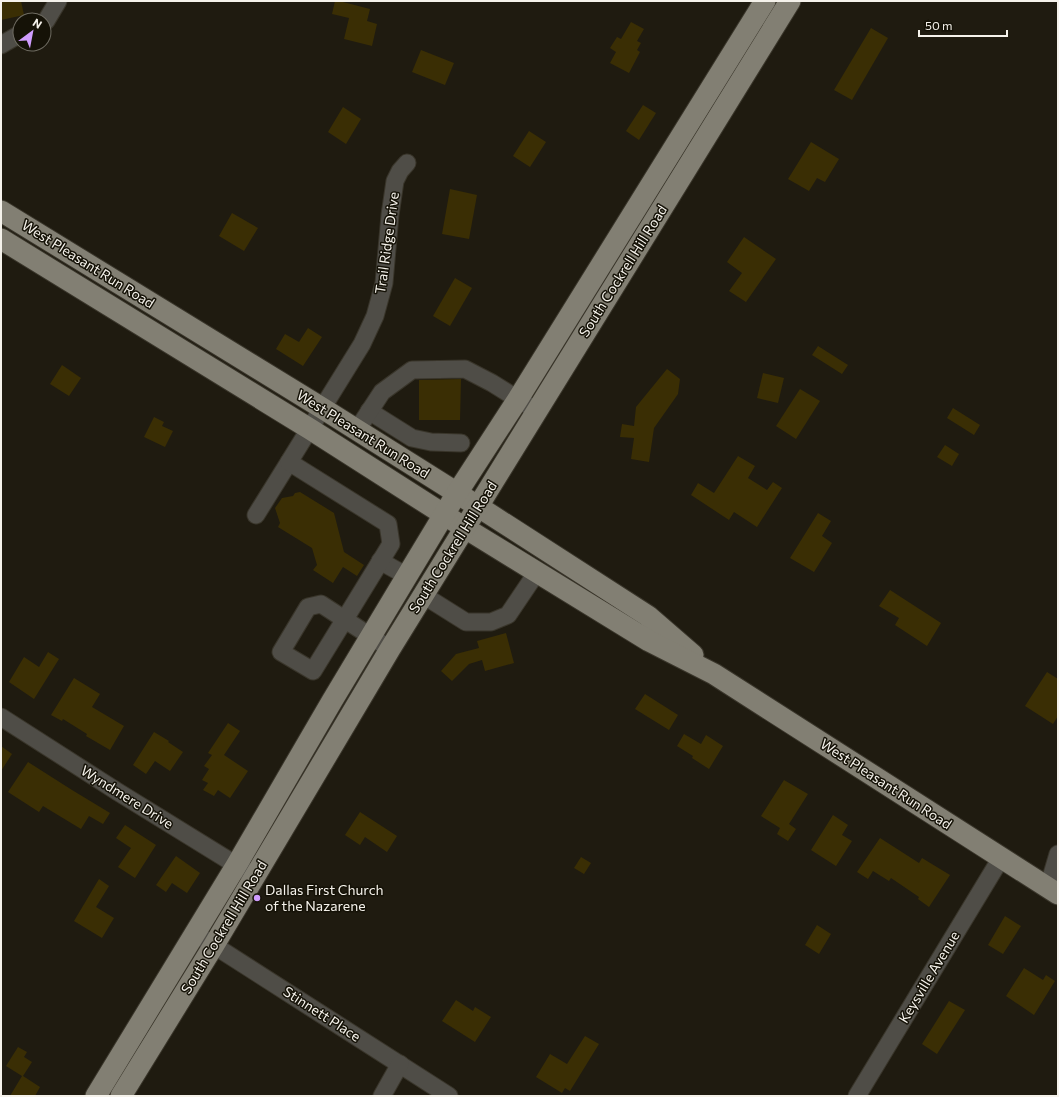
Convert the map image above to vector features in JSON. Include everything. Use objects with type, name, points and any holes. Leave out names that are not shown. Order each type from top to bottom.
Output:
[{"type":"main road","name":"South Cockrell Hill Road","points":[[96,1096],[236,866],[370,636],[765,1]]},
{"type":"main road","name":"South Cockrell Hill Road","points":[[121,1096],[214,945],[390,649],[790,1]]},
{"type":"main road","name":"West Pleasant Run Road","points":[[1,211],[458,493],[648,616],[714,674]]},
{"type":"main road","name":"West Pleasant Run Road","points":[[1,239],[310,429],[465,528],[649,642],[714,674],[1001,858],[1055,886]]},
{"type":"street","points":[[51,12],[58,1]]},
{"type":"street","points":[[1,45],[12,39]]},
{"type":"street","name":"Trail Ridge Drive","points":[[256,515],[362,344],[375,316],[384,284],[390,215],[395,181],[400,171],[407,163]]},
{"type":"street","points":[[357,430],[382,392],[412,370],[465,369],[492,382],[537,411]]},
{"type":"street","points":[[369,411],[412,438],[431,442],[461,443]]},
{"type":"street","points":[[289,462],[388,524],[391,544],[345,619],[390,649]]},
{"type":"street","points":[[380,561],[407,576]]},
{"type":"street","points":[[423,595],[466,622],[491,622],[508,614],[537,572]]},
{"type":"street","name":"Wyndmere Drive","points":[[1,717],[254,876]]},
{"type":"street","points":[[1055,886],[1058,854]]},
{"type":"street","name":"Keysville Avenue","points":[[857,1096],[1001,858]]},
{"type":"street","name":"Stinnett Place","points":[[195,933],[449,1096]]},
{"type":"street","points":[[382,1096],[400,1064]]},
{"type":"building","points":[[1,1],[21,1],[23,12],[12,12],[12,18],[1,20]]},
{"type":"building","points":[[335,1],[370,9],[367,21],[377,24],[372,46],[344,39],[349,18],[332,14]]},
{"type":"building","points":[[631,22],[644,29],[637,41],[641,43],[637,50],[640,52],[629,73],[610,63],[616,52],[610,48],[617,37],[621,39]]},
{"type":"building","points":[[871,28],[888,38],[852,100],[834,90]]},
{"type":"building","points":[[421,50],[454,63],[445,85],[412,72]]},
{"type":"building","points":[[643,105],[656,113],[639,140],[626,131]]},
{"type":"building","points":[[343,107],[361,119],[346,144],[328,132]]},
{"type":"building","points":[[529,131],[546,142],[530,167],[513,156]]},
{"type":"building","points":[[811,142],[839,159],[825,182],[817,178],[809,191],[788,179]]},
{"type":"building","points":[[450,189],[477,195],[469,239],[442,234]]},
{"type":"building","points":[[232,213],[258,228],[244,251],[219,236]]},
{"type":"building","points":[[744,237],[776,259],[746,302],[729,291],[742,273],[727,262]]},
{"type":"building","points":[[455,278],[472,288],[450,326],[433,316]]},
{"type":"building","points":[[308,328],[322,337],[303,366],[276,349],[285,334],[299,342]]},
{"type":"building","points":[[818,346],[848,365],[842,374],[812,355]]},
{"type":"building","points":[[62,365],[81,378],[69,396],[50,384]]},
{"type":"building","points":[[667,369],[680,379],[678,394],[654,428],[649,462],[631,459],[634,438],[620,437],[622,424],[634,426],[636,407]]},
{"type":"building","points":[[763,373],[784,378],[778,403],[757,398]]},
{"type":"building","points":[[461,379],[460,420],[419,420],[419,380]]},
{"type":"building","points":[[800,389],[820,401],[796,439],[776,426]]},
{"type":"building","points":[[953,408],[980,425],[974,435],[947,418]]},
{"type":"building","points":[[154,417],[164,422],[162,426],[173,431],[165,447],[144,437]]},
{"type":"building","points":[[945,445],[959,454],[952,466],[937,457]]},
{"type":"building","points":[[738,456],[755,466],[748,478],[767,490],[773,482],[782,488],[757,527],[734,512],[729,520],[691,495],[698,483],[714,493]]},
{"type":"building","points":[[300,492],[334,513],[344,552],[364,565],[357,576],[343,567],[333,583],[313,570],[317,565],[312,548],[278,527],[280,523],[275,508],[282,498],[293,496],[295,493]]},
{"type":"building","points":[[818,513],[831,521],[822,536],[832,543],[814,572],[790,558]]},
{"type":"building","points":[[890,590],[941,623],[927,646],[895,625],[899,618],[879,606]]},
{"type":"building","points":[[506,633],[514,663],[485,671],[482,660],[469,664],[452,681],[441,671],[456,654],[479,648],[477,641]]},
{"type":"building","points":[[48,652],[59,659],[34,699],[9,682],[24,657],[39,667]]},
{"type":"building","points":[[1047,672],[1058,679],[1058,716],[1053,724],[1025,706]]},
{"type":"building","points":[[74,678],[100,694],[92,707],[124,726],[110,750],[86,736],[87,734],[63,719],[62,721],[51,715]]},
{"type":"building","points":[[645,694],[678,715],[669,730],[635,709]]},
{"type":"building","points":[[228,723],[240,731],[224,755],[248,771],[230,798],[218,790],[214,796],[203,790],[208,783],[202,780],[209,769],[204,766],[212,755],[208,753]]},
{"type":"building","points":[[154,732],[183,752],[170,771],[155,761],[146,774],[133,765]]},
{"type":"building","points":[[684,734],[701,744],[706,735],[723,746],[709,769],[692,758],[693,756],[677,746]]},
{"type":"building","points":[[1,746],[12,754],[1,771]]},
{"type":"building","points":[[28,762],[110,813],[103,824],[89,816],[81,829],[43,806],[39,812],[8,792]]},
{"type":"building","points":[[784,780],[808,794],[789,824],[796,829],[788,841],[777,834],[780,828],[761,816]]},
{"type":"building","points":[[360,812],[397,836],[387,852],[365,837],[360,845],[345,835]]},
{"type":"building","points":[[833,815],[848,825],[842,835],[852,841],[836,866],[811,850]]},
{"type":"building","points":[[125,825],[156,845],[135,878],[118,867],[131,848],[116,838]]},
{"type":"building","points":[[880,838],[919,863],[922,858],[950,875],[929,907],[918,899],[919,897],[891,878],[889,881],[873,871],[868,879],[857,872]]},
{"type":"building","points":[[176,856],[200,873],[187,893],[172,883],[166,892],[156,885]]},
{"type":"building","points":[[581,857],[591,863],[584,874],[574,868]]},
{"type":"building","points":[[99,879],[109,886],[96,907],[114,918],[102,938],[74,921]]},
{"type":"building","points":[[1005,916],[1021,926],[1003,954],[988,945]]},
{"type":"building","points":[[817,925],[831,934],[819,954],[805,945]]},
{"type":"building","points":[[1024,968],[1043,980],[1046,975],[1055,981],[1034,1015],[1006,996]]},
{"type":"building","points":[[456,1000],[473,1011],[475,1007],[491,1017],[475,1042],[442,1021]]},
{"type":"building","points":[[949,1001],[965,1010],[937,1054],[922,1044]]},
{"type":"building","points":[[585,1036],[599,1044],[570,1091],[565,1088],[562,1093],[536,1077],[550,1054],[567,1064]]},
{"type":"building","points":[[18,1047],[27,1052],[24,1057],[32,1062],[23,1076],[40,1087],[35,1096],[10,1096],[22,1076],[6,1066]]},
{"type":"place","name":"Dallas First Church of the Nazarene","points":[[257,898]]}]
